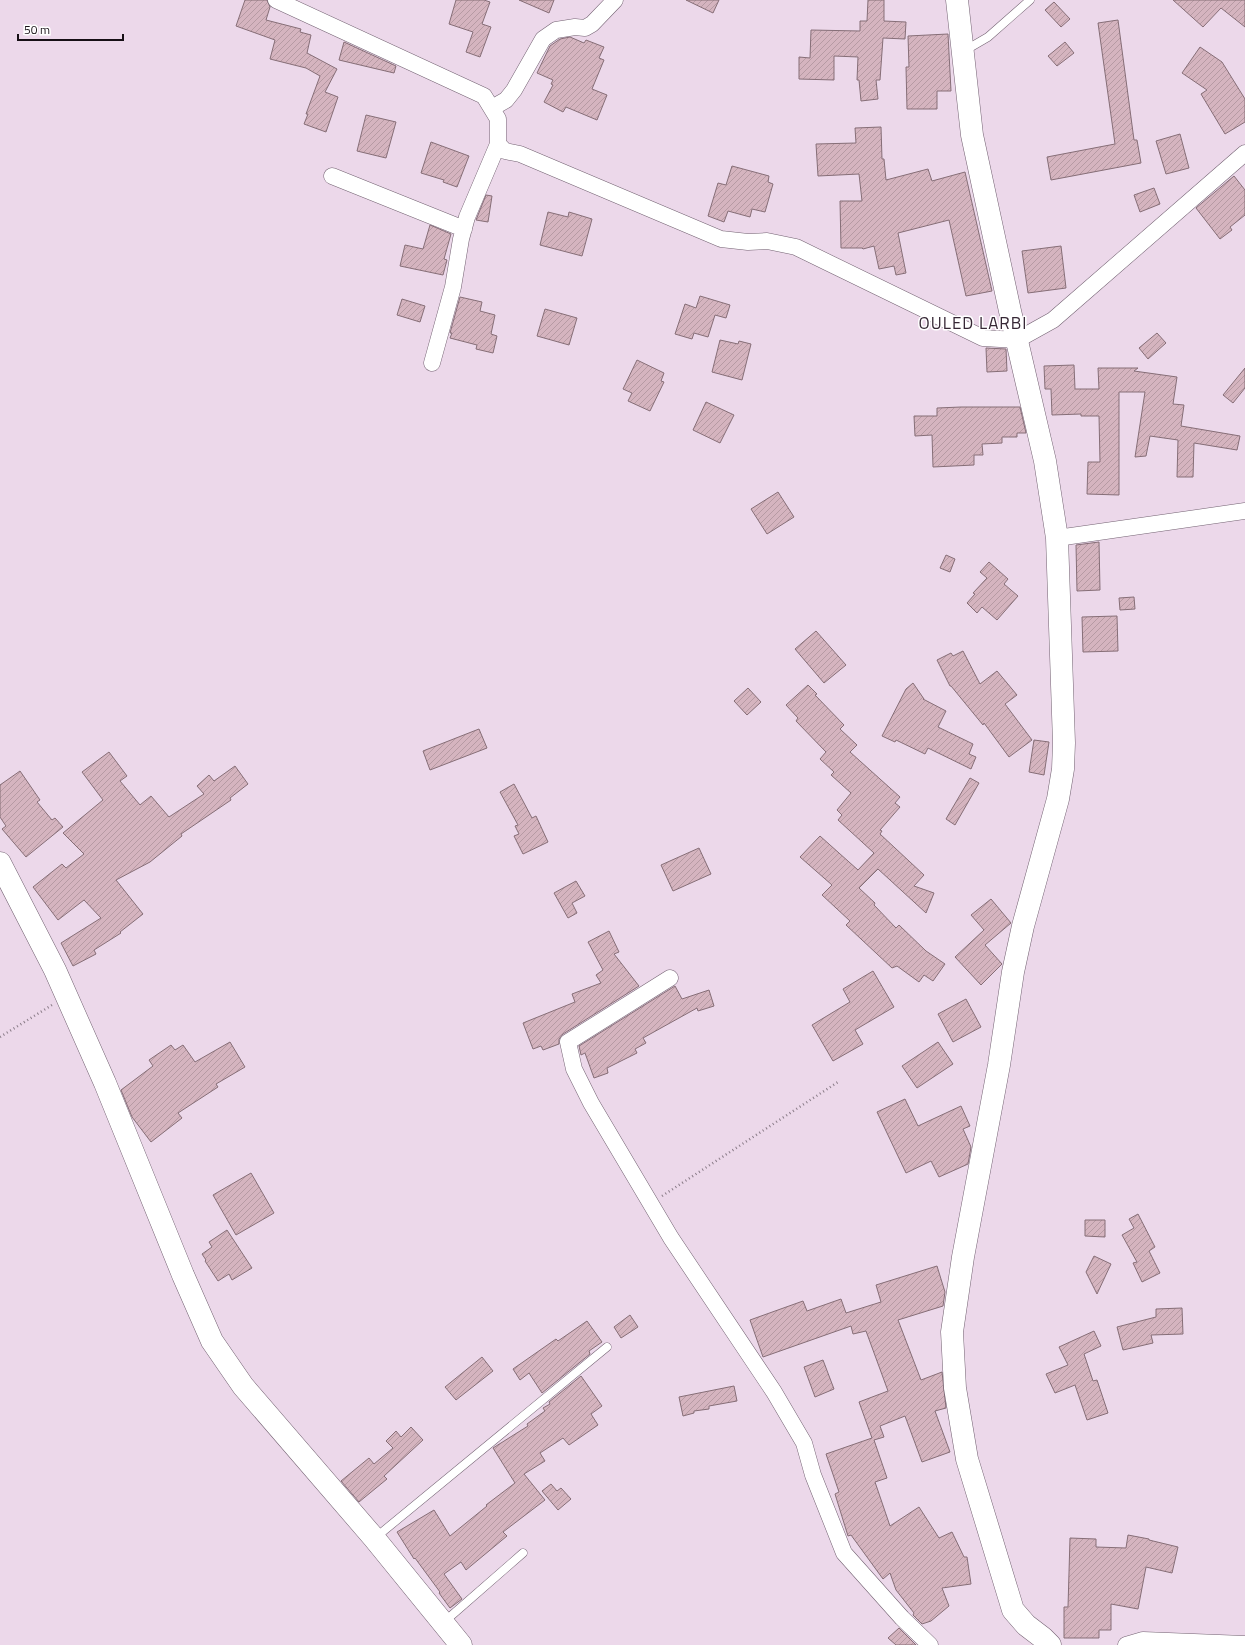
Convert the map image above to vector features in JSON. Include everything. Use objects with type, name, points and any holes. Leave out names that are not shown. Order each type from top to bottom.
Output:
[{"type":"street","points":[[276,0],[484,96],[498,119],[498,144],[467,217],[453,287],[432,363]]},
{"type":"street","points":[[492,108],[506,100],[514,90],[543,39],[556,30],[585,28],[592,24],[615,0]]},
{"type":"street","points":[[957,0],[972,135],[1017,340],[1046,461],[1057,538],[1063,769],[1058,799],[1023,926],[1013,972],[999,1065],[963,1257],[952,1332],[955,1388],[967,1459],[1013,1610],[1026,1625],[1050,1645]]},
{"type":"street","points":[[498,144],[505,151],[520,154],[722,239],[748,242],[767,240],[796,247],[983,338],[1017,340],[1053,320],[1245,153]]},
{"type":"street","points":[[332,176],[464,229]]},
{"type":"street","points":[[1057,538],[1245,511]]},
{"type":"street","points":[[0,863],[52,963],[67,996],[105,1083],[183,1275],[212,1341],[243,1386],[374,1538],[461,1645]]},
{"type":"street","points":[[670,978],[568,1042],[574,1069],[591,1102],[671,1238],[774,1392],[804,1443],[813,1475],[844,1553],[902,1618],[930,1645]]},
{"type":"street","points":[[1126,1645],[1143,1640],[1245,1644]]},
{"type":"lane","points":[[962,52],[988,37],[1030,0]]},
{"type":"lane","points":[[374,1538],[607,1347]]},
{"type":"lane","points":[[443,1623],[523,1553]]},
{"type":"path","points":[[0,1037],[67,996]]},
{"type":"path","points":[[651,1203],[838,1082]]},
{"type":"building","points":[[245,0],[267,0],[270,7],[266,20],[301,29],[300,32],[311,35],[307,53],[337,69],[325,92],[338,97],[326,132],[304,124],[308,114],[306,114],[320,76],[306,68],[270,59],[275,40],[236,26]]},
{"type":"building","points":[[456,0],[484,0],[490,2],[482,24],[491,27],[480,57],[466,52],[473,32],[449,24]]},
{"type":"building","points":[[519,0],[554,0],[549,13]]},
{"type":"building","points":[[686,0],[719,0],[713,13]]},
{"type":"building","points":[[868,0],[884,0],[884,21],[906,22],[905,39],[883,38],[880,80],[876,80],[878,99],[861,101],[859,80],[857,80],[858,57],[834,56],[834,80],[799,79],[799,57],[810,58],[811,30],[860,31],[860,21],[867,21]]},
{"type":"building","points":[[1173,0],[1245,0],[1245,27],[1221,8],[1203,27]]},
{"type":"building","points":[[1054,2],[1070,19],[1061,27],[1045,10]]},
{"type":"building","points":[[1118,20],[1134,140],[1137,140],[1141,163],[1051,180],[1047,157],[1115,144],[1098,23]]},
{"type":"building","points":[[948,34],[951,91],[937,91],[937,109],[907,109],[906,67],[909,67],[908,36]]},
{"type":"building","points":[[570,37],[584,43],[586,40],[604,47],[599,58],[604,60],[592,89],[607,95],[597,120],[566,107],[563,112],[544,102],[553,85],[551,84],[553,80],[537,73],[550,46],[560,39]]},
{"type":"building","points":[[344,42],[396,66],[394,73],[339,60]]},
{"type":"building","points":[[1065,42],[1074,53],[1057,66],[1048,56]]},
{"type":"building","points":[[1200,47],[1222,62],[1245,99],[1245,122],[1225,134],[1201,94],[1207,90],[1182,73]]},
{"type":"building","points":[[366,115],[396,122],[386,158],[357,151]]},
{"type":"building","points":[[881,127],[882,159],[884,159],[886,180],[928,169],[932,181],[965,172],[992,291],[966,296],[949,220],[898,233],[906,273],[896,275],[894,266],[879,269],[874,246],[863,249],[841,248],[840,201],[862,201],[859,174],[818,176],[816,144],[856,143],[855,128]]},
{"type":"building","points":[[1180,134],[1189,168],[1166,174],[1156,141]]},
{"type":"building","points":[[431,142],[469,156],[457,187],[443,182],[444,180],[421,173]]},
{"type":"building","points":[[732,166],[769,176],[768,182],[773,184],[765,212],[752,209],[750,217],[728,211],[724,222],[708,216],[718,183],[726,185]]},
{"type":"building","points":[[1234,176],[1245,190],[1245,215],[1230,227],[1232,230],[1220,239],[1196,208]]},
{"type":"building","points":[[1154,188],[1160,204],[1140,212],[1134,195]]},
{"type":"building","points":[[486,195],[492,196],[488,222],[476,220]]},
{"type":"building","points":[[548,212],[568,217],[569,212],[592,219],[582,256],[540,245]]},
{"type":"building","points":[[430,225],[451,234],[444,259],[447,260],[443,275],[400,266],[405,245],[423,249]]},
{"type":"building","points":[[1061,246],[1066,288],[1028,293],[1022,251]]},
{"type":"building","points":[[700,296],[730,305],[726,318],[715,315],[708,337],[694,333],[692,339],[675,334],[685,304],[696,308]]},
{"type":"building","points":[[460,297],[482,302],[480,311],[495,315],[491,334],[497,336],[493,353],[476,349],[477,345],[450,338]]},
{"type":"building","points":[[402,299],[425,306],[420,322],[397,315]]},
{"type":"building","points":[[545,309],[577,318],[569,345],[537,336]]},
{"type":"building","points":[[1157,333],[1166,343],[1148,359],[1139,348]]},
{"type":"building","points":[[720,340],[738,344],[739,341],[751,344],[742,380],[712,372]]},
{"type":"building","points":[[986,348],[1006,349],[1007,371],[987,372]]},
{"type":"building","points":[[637,360],[664,373],[661,381],[664,382],[650,411],[628,401],[632,393],[623,389]]},
{"type":"building","points":[[1074,365],[1075,389],[1099,389],[1098,368],[1138,368],[1134,371],[1177,377],[1173,404],[1184,405],[1181,426],[1240,436],[1237,450],[1194,443],[1193,477],[1177,477],[1178,440],[1150,436],[1146,456],[1135,457],[1145,392],[1119,392],[1119,495],[1087,494],[1088,462],[1100,462],[1099,416],[1081,416],[1081,414],[1052,415],[1051,389],[1045,389],[1044,366]]},
{"type":"building","points":[[1245,368],[1245,388],[1233,403],[1223,395]]},
{"type":"building","points":[[706,402],[734,415],[720,443],[693,430]]},
{"type":"building","points":[[1020,407],[1026,433],[1017,433],[1017,437],[1002,437],[1002,443],[982,444],[983,455],[974,455],[974,465],[933,467],[932,435],[915,436],[914,416],[937,416],[937,408]]},
{"type":"building","points":[[778,492],[794,517],[767,534],[751,509]]},
{"type":"building","points":[[1099,542],[1100,590],[1077,591],[1076,545]]},
{"type":"building","points":[[946,555],[955,559],[950,572],[940,568]]},
{"type":"building","points":[[989,562],[1008,579],[1004,584],[1018,596],[997,620],[982,607],[977,613],[967,603],[975,594],[973,593],[987,578],[980,572]]},
{"type":"building","points":[[1134,597],[1135,609],[1120,610],[1119,598]]},
{"type":"building","points":[[1117,616],[1118,651],[1083,652],[1082,617]]},
{"type":"building","points":[[816,631],[846,665],[824,683],[795,649]]},
{"type":"building","points":[[963,651],[980,684],[997,671],[1017,695],[1005,704],[1032,740],[1009,757],[984,723],[983,725],[950,686],[937,660],[951,653],[953,656]]},
{"type":"building","points":[[913,683],[923,699],[946,711],[938,727],[973,744],[969,754],[976,757],[971,769],[928,748],[925,754],[896,740],[895,742],[882,736],[906,689]]},
{"type":"building","points":[[808,685],[817,694],[815,695],[844,725],[840,729],[857,745],[850,752],[900,797],[895,803],[900,807],[880,830],[882,831],[880,834],[924,875],[914,886],[934,893],[926,913],[878,869],[859,888],[875,903],[874,905],[896,928],[899,925],[926,951],[945,964],[933,981],[924,975],[919,982],[897,966],[892,968],[846,925],[850,921],[822,895],[832,885],[800,857],[820,836],[858,870],[874,853],[838,820],[842,815],[837,810],[851,793],[831,775],[834,772],[820,759],[826,752],[796,721],[798,718],[786,705]]},
{"type":"building","points":[[748,688],[761,702],[747,715],[734,701]]},
{"type":"building","points":[[479,729],[487,748],[430,770],[423,751]]},
{"type":"building","points":[[1034,740],[1049,742],[1044,775],[1029,772]]},
{"type":"building","points":[[109,752],[127,776],[120,781],[140,805],[151,796],[169,817],[204,794],[197,786],[209,775],[214,781],[235,766],[248,784],[230,798],[231,800],[181,834],[182,836],[150,862],[116,880],[143,914],[120,932],[121,933],[94,950],[96,954],[73,966],[61,943],[101,918],[84,900],[58,920],[33,887],[62,864],[66,868],[84,854],[63,833],[103,800],[82,772]]},
{"type":"building","points":[[20,771],[40,800],[37,802],[52,820],[55,818],[63,827],[26,857],[2,829],[6,826],[0,817],[0,785]]},
{"type":"building","points":[[970,778],[979,783],[955,825],[946,819]]},
{"type":"building","points":[[514,784],[532,818],[536,816],[548,842],[523,854],[514,836],[519,834],[515,826],[518,825],[500,792]]},
{"type":"building","points":[[699,848],[711,874],[673,891],[661,865]]},
{"type":"building","points":[[576,881],[585,896],[572,903],[577,913],[568,918],[554,893]]},
{"type":"building","points":[[991,899],[1011,923],[985,945],[1002,964],[981,985],[955,957],[984,930],[971,915]]},
{"type":"building","points":[[609,931],[619,952],[614,954],[639,986],[563,1034],[559,1039],[559,1044],[543,1050],[541,1046],[533,1049],[523,1023],[575,1002],[572,994],[601,983],[596,975],[603,970],[588,942]]},
{"type":"building","points":[[873,971],[894,1007],[855,1030],[863,1044],[833,1061],[812,1025],[850,1002],[843,989]]},
{"type":"building","points":[[675,986],[682,999],[709,990],[714,1006],[698,1011],[697,1008],[643,1038],[646,1043],[635,1049],[637,1053],[607,1068],[608,1073],[594,1078],[585,1053],[581,1055],[579,1046]]},
{"type":"building","points":[[966,999],[981,1027],[953,1042],[938,1014]]},
{"type":"building","points":[[230,1042],[245,1067],[216,1084],[218,1087],[178,1113],[182,1118],[151,1142],[132,1117],[121,1090],[153,1066],[149,1060],[171,1045],[175,1050],[183,1045],[195,1062]]},
{"type":"building","points":[[938,1042],[953,1064],[917,1088],[902,1066]]},
{"type":"building","points":[[905,1099],[918,1126],[961,1106],[970,1126],[963,1129],[971,1147],[968,1164],[939,1177],[931,1161],[906,1173],[877,1112]]},
{"type":"building","points":[[251,1173],[274,1213],[236,1235],[213,1195]]},
{"type":"building","points":[[1138,1214],[1155,1247],[1149,1251],[1160,1273],[1142,1282],[1133,1263],[1137,1262],[1122,1235],[1134,1228],[1129,1219]]},
{"type":"building","points":[[1085,1220],[1105,1220],[1105,1237],[1085,1236]]},
{"type":"building","points":[[227,1230],[252,1268],[232,1280],[229,1274],[218,1281],[202,1254],[212,1247],[209,1242]]},
{"type":"building","points":[[1094,1256],[1111,1264],[1097,1294],[1086,1272]]},
{"type":"building","points":[[937,1266],[945,1292],[943,1306],[898,1320],[921,1380],[942,1372],[946,1408],[935,1411],[950,1452],[922,1462],[905,1416],[880,1426],[884,1437],[874,1440],[887,1478],[875,1482],[890,1526],[919,1507],[939,1538],[952,1532],[964,1557],[967,1557],[971,1584],[942,1588],[949,1606],[931,1621],[922,1624],[913,1615],[914,1613],[896,1590],[890,1573],[883,1579],[851,1535],[848,1536],[835,1494],[839,1492],[826,1454],[872,1438],[859,1402],[888,1391],[866,1331],[853,1334],[851,1326],[763,1357],[750,1320],[803,1301],[807,1311],[841,1299],[846,1313],[881,1302],[876,1285]]},
{"type":"building","points":[[1182,1308],[1183,1334],[1151,1335],[1153,1343],[1123,1350],[1117,1327],[1156,1317],[1156,1309]]},
{"type":"building","points":[[630,1315],[638,1327],[621,1338],[614,1327]]},
{"type":"building","points":[[587,1321],[602,1342],[589,1351],[590,1354],[542,1393],[529,1373],[520,1380],[513,1369],[556,1339],[558,1341]]},
{"type":"building","points":[[1094,1331],[1101,1346],[1084,1354],[1093,1381],[1097,1380],[1108,1413],[1087,1420],[1075,1385],[1055,1393],[1046,1374],[1068,1365],[1059,1347]]},
{"type":"building","points":[[482,1357],[493,1371],[456,1400],[445,1387]]},
{"type":"building","points":[[823,1360],[834,1389],[815,1397],[804,1367]]},
{"type":"building","points":[[581,1376],[602,1406],[591,1414],[598,1425],[569,1445],[563,1438],[540,1453],[545,1461],[524,1474],[545,1500],[503,1532],[507,1536],[466,1570],[461,1562],[444,1574],[462,1599],[450,1608],[439,1593],[440,1592],[415,1558],[414,1559],[397,1532],[434,1510],[450,1536],[487,1506],[486,1505],[515,1483],[493,1448],[528,1426],[527,1424],[545,1411],[543,1408],[550,1404],[549,1402]]},
{"type":"building","points":[[734,1386],[737,1401],[709,1406],[709,1409],[694,1411],[694,1413],[683,1416],[679,1397]]},
{"type":"building","points":[[411,1427],[423,1440],[384,1476],[387,1479],[359,1502],[341,1481],[369,1458],[374,1464],[393,1448],[386,1441],[396,1431],[401,1437]]},
{"type":"building","points":[[551,1484],[557,1491],[561,1488],[571,1499],[558,1510],[542,1491]]},
{"type":"building","points":[[1128,1535],[1178,1547],[1172,1573],[1146,1567],[1138,1609],[1111,1604],[1111,1630],[1099,1630],[1099,1638],[1064,1638],[1064,1607],[1068,1607],[1070,1538],[1096,1539],[1096,1547],[1126,1548]]},
{"type":"building","points":[[899,1628],[916,1645],[896,1645],[888,1638]]},
{"type":"district","name":"OULED LARBI","points":[[973,323]]}]
